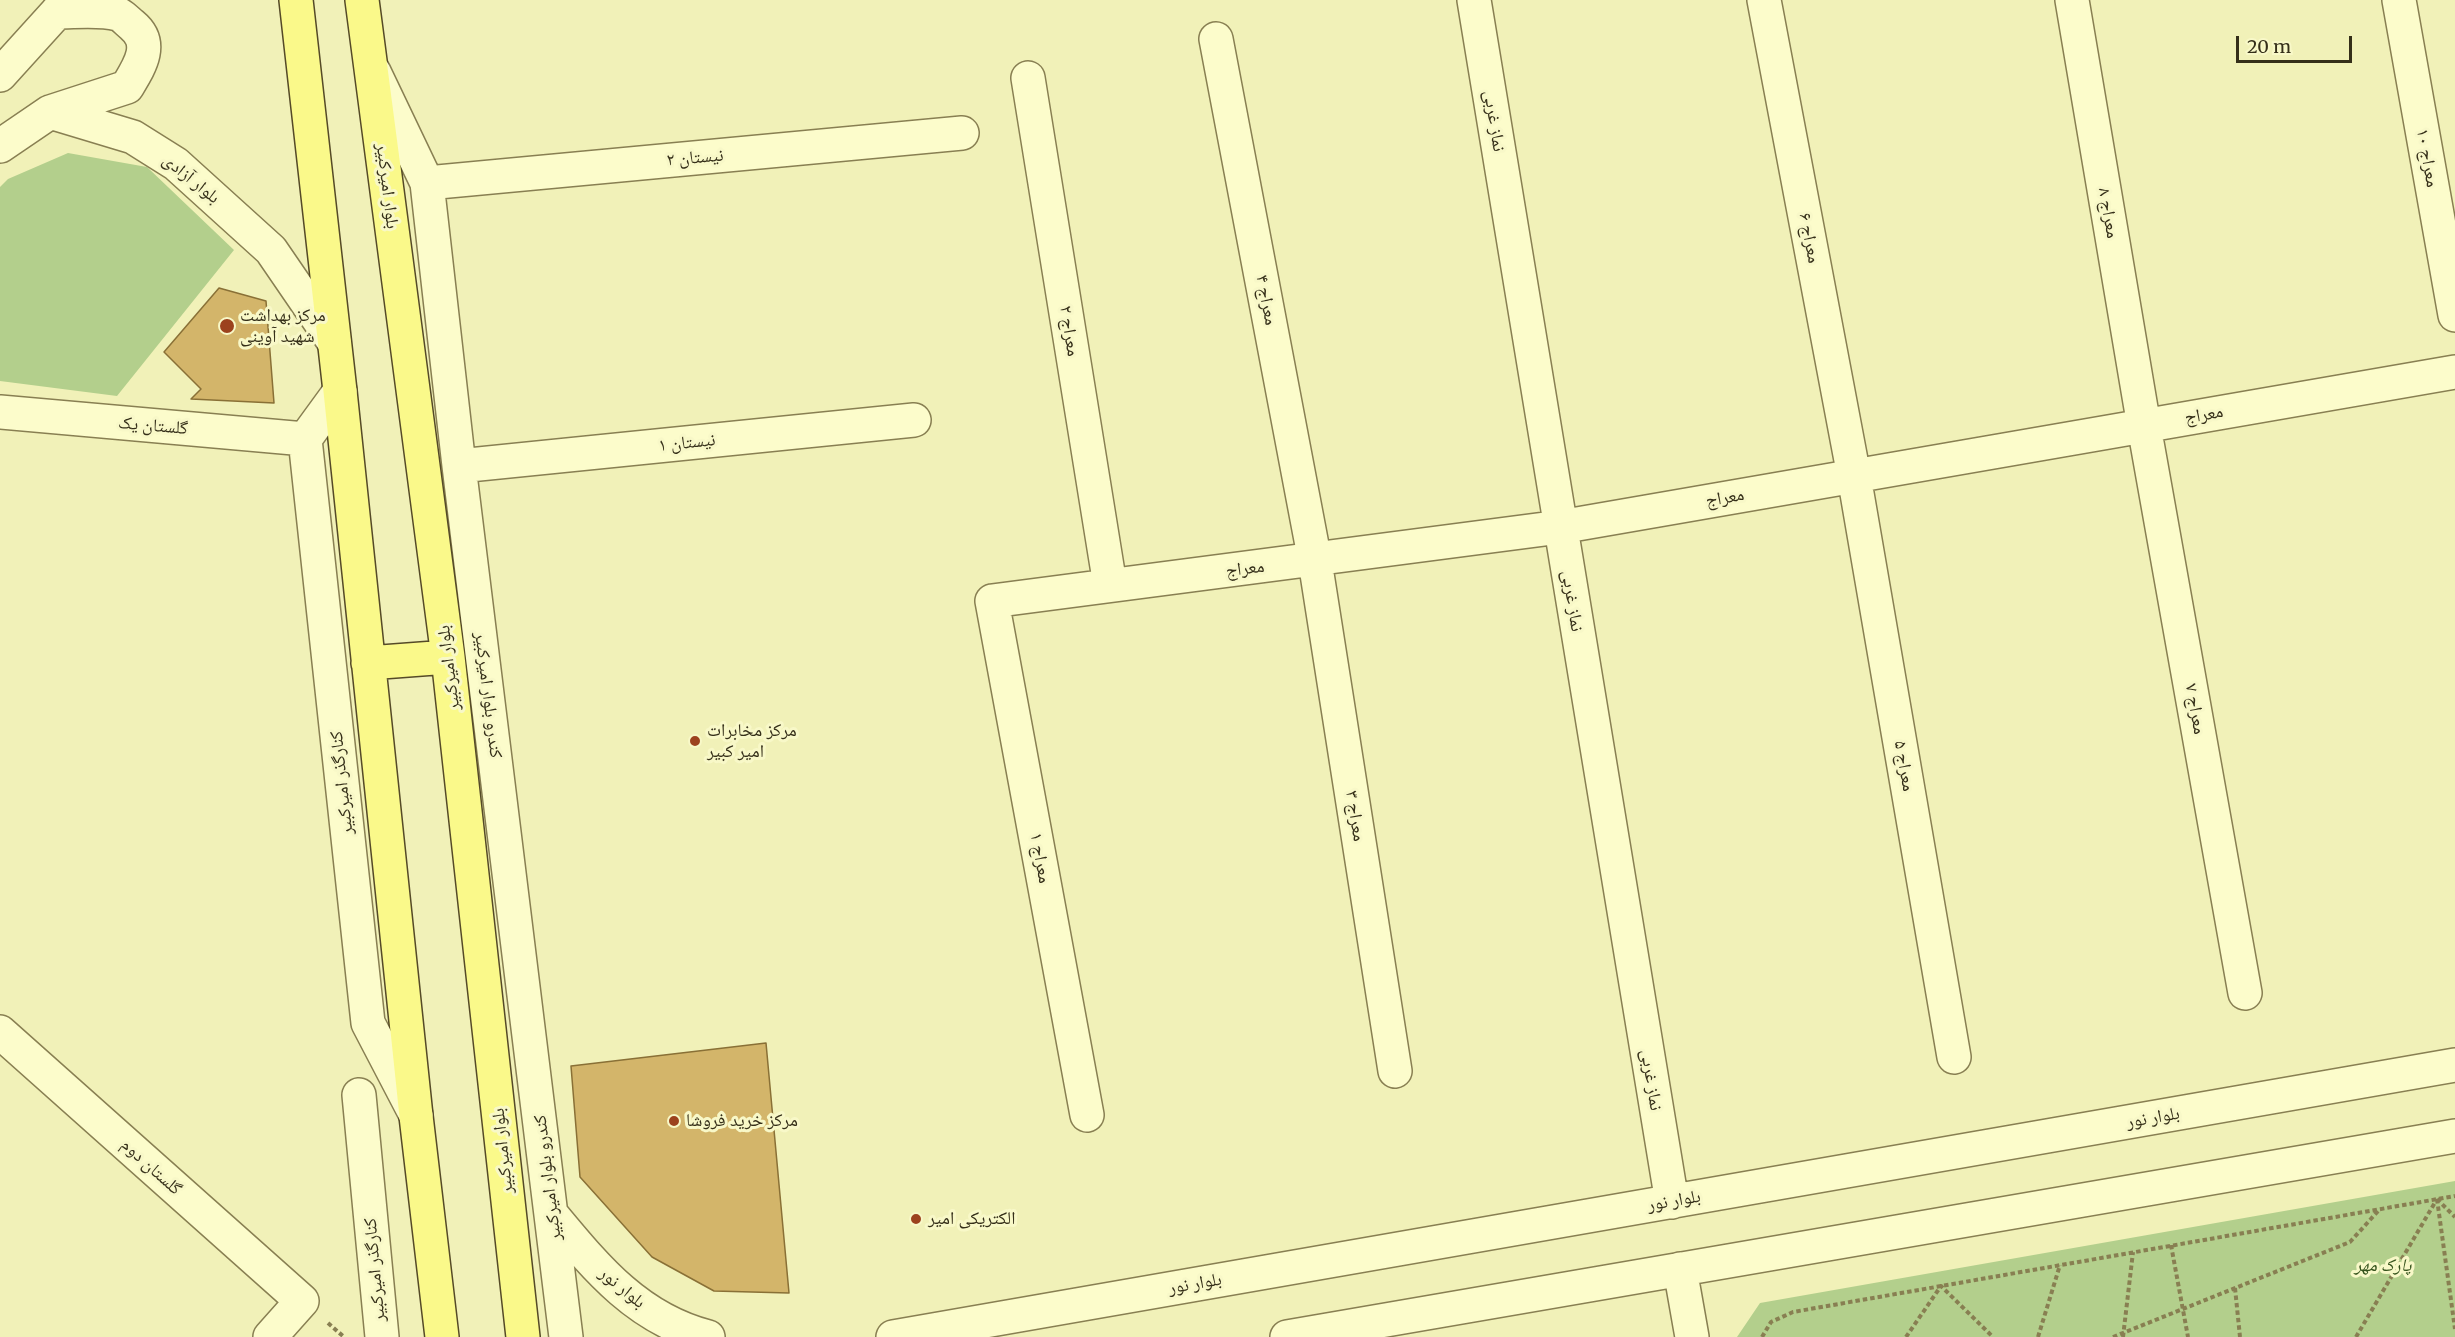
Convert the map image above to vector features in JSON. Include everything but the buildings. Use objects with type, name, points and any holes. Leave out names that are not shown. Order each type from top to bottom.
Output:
[{"type":"main road","points":[[296,0],[340,391],[416,1116],[442,1337]]},
{"type":"main road","name":"بلوار امیرکبیر","points":[[362,0],[448,657],[523,1337]]},
{"type":"main road","points":[[368,663],[448,657]]},
{"type":"street","name":"نماز غربی","points":[[1474,0],[1672,1202]]},
{"type":"street","name":"معراج ۶","points":[[1764,0],[1854,476]]},
{"type":"street","name":"معراج ۸","points":[[2072,0],[2144,426]]},
{"type":"street","name":"معراج ۱۰","points":[[2399,0],[2455,315]]},
{"type":"street","points":[[0,75],[63,6],[119,15],[139,31],[145,46],[140,65],[127,87],[50,112],[0,146]]},
{"type":"street","name":"معراج ۴","points":[[1216,39],[1315,561]]},
{"type":"street","name":"کندرو بلوار امیرکبیر","points":[[371,65],[427,183],[459,466],[553,1216],[566,1337]]},
{"type":"street","name":"معراج ۲","points":[[1028,78],[1110,585]]},
{"type":"street","name":"بلوار آزادی","points":[[50,112],[133,136],[176,164],[271,250],[334,342]]},
{"type":"street","name":"نیستان ۲","points":[[427,183],[962,132]]},
{"type":"street","name":"معراج","points":[[992,602],[1560,527],[2455,372]]},
{"type":"street","points":[[305,439],[340,391]]},
{"type":"street","name":"گلستان یک","points":[[0,412],[305,439]]},
{"type":"street","name":"نیستان ۱","points":[[459,466],[914,420]]},
{"type":"street","name":"معراج ۷","points":[[2144,426],[2245,993]]},
{"type":"street","name":"کنارگذر امیرکبیر","points":[[305,439],[368,1023],[416,1116]]},
{"type":"street","name":"معراج ۵","points":[[1854,476],[1954,1057]]},
{"type":"street","name":"معراج ۳","points":[[1315,561],[1395,1071]]},
{"type":"street","name":"معراج ۱","points":[[992,602],[1087,1115]]},
{"type":"street","name":"گلستان دوم","points":[[0,1032],[302,1301],[270,1337]]},
{"type":"street","name":"بلوار نور","points":[[892,1337],[2455,1065]]},
{"type":"street","name":"کنارگذر امیرکبیر","points":[[359,1095],[382,1337]]},
{"type":"street","points":[[1287,1337],[2455,1136]]},
{"type":"street","name":"بلوار نور","points":[[553,1216],[596,1269],[640,1306],[687,1332],[707,1337]]},
{"type":"street","points":[[1680,1269],[1692,1337]]},
{"type":"street","points":[[696,1337],[707,1337]]},
{"type":"path","points":[[1771,1337],[1763,1335],[1771,1322],[1793,1312],[2455,1196]]},
{"type":"path","points":[[2437,1199],[2455,1217]]},
{"type":"path","points":[[2437,1199],[2455,1329]]},
{"type":"path","points":[[2356,1337],[2437,1199]]},
{"type":"path","points":[[2113,1337],[2123,1335],[2350,1242],[2380,1209]]},
{"type":"path","points":[[2171,1245],[2188,1337]]},
{"type":"path","points":[[2123,1335],[2133,1252]]},
{"type":"path","points":[[2038,1337],[2060,1265]]},
{"type":"path","points":[[1906,1337],[1941,1286]]},
{"type":"path","points":[[1941,1286],[1993,1337]]},
{"type":"path","points":[[2235,1288],[2240,1337]]},
{"type":"green space","points":[[68,153],[147,167],[234,250],[117,396],[0,381],[0,187],[8,179]]},
{"type":"green space","name":"پارک مهر","points":[[2455,1181],[2455,1337],[1737,1337],[1760,1303]]},
{"type":"place","name":"مرکز بهداشت شهید آوینی","points":[[227,326]]},
{"type":"place","name":"مرکز مخابرات امیر کبیر","points":[[695,741]]},
{"type":"place","name":"مرکز خرید فروشا","points":[[674,1121]]},
{"type":"place","name":"الکتریکی امیر","points":[[916,1219]]}]
